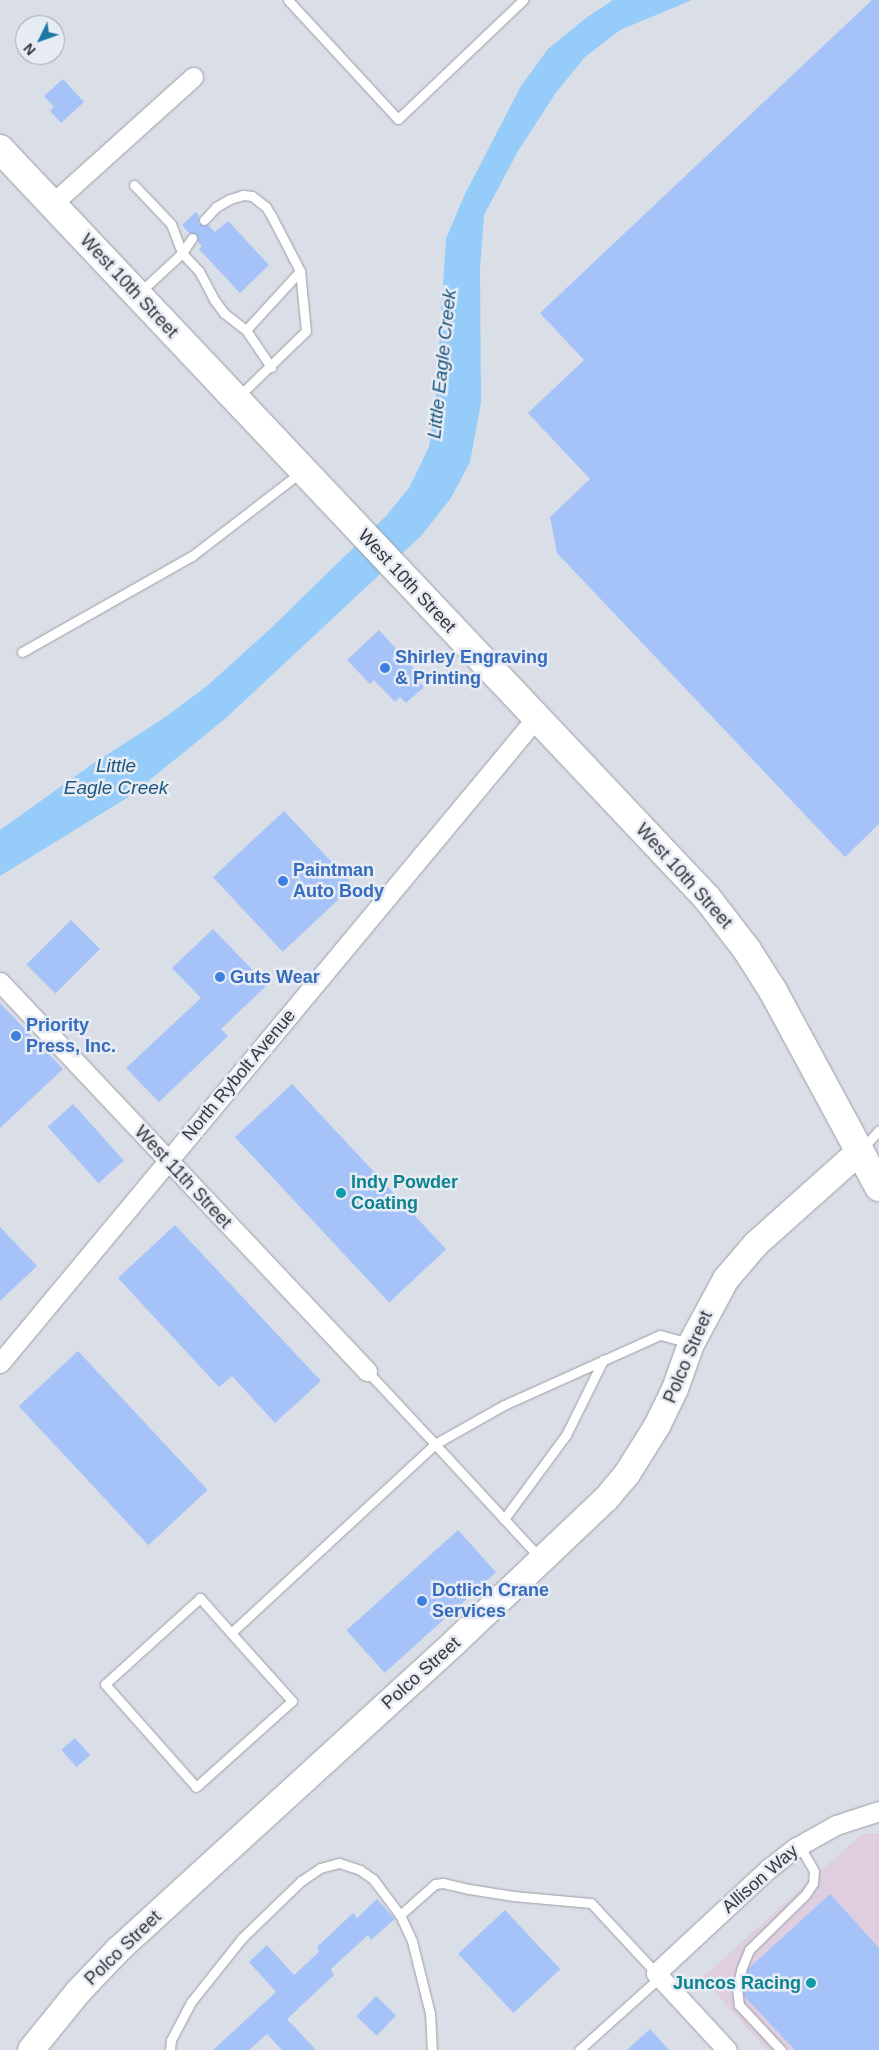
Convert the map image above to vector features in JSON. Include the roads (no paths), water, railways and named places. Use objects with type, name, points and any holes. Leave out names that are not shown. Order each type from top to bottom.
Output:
[{"type":"main road","name":"West 10th Street","points":[[0,149],[707,898],[747,950],[793,1026],[879,1186]]},
{"type":"street","points":[[52,204],[193,77]]},
{"type":"street","name":"North Rybolt Avenue","points":[[0,1363],[536,718]]},
{"type":"street","name":"West 11th Street","points":[[0,982],[368,1371]]},
{"type":"street","name":"Polco Street","points":[[31,2050],[78,1992],[119,1949],[589,1518],[627,1474],[665,1412],[691,1344],[709,1307],[735,1267],[756,1244],[860,1151]]},
{"type":"street","name":"Allison Way","points":[[658,1975],[768,1869],[799,1845],[836,1825],[879,1811]]},
{"type":"street","points":[[658,1975],[727,2050]]},
{"type":"lane","points":[[288,0],[398,119],[523,0]]},
{"type":"lane","points":[[134,185],[171,224],[182,253],[199,271],[209,293],[224,313],[246,330],[271,367]]},
{"type":"lane","points":[[204,220],[216,207],[230,199],[243,194],[252,196],[266,207],[300,271],[306,331],[236,399]]},
{"type":"lane","points":[[137,295],[182,253],[192,238]]},
{"type":"lane","points":[[246,330],[300,271]]},
{"type":"lane","points":[[22,652],[192,556],[303,471]]},
{"type":"lane","points":[[860,1151],[879,1130]]},
{"type":"lane","points":[[231,1633],[435,1444],[504,1405],[660,1335],[691,1344]]},
{"type":"lane","points":[[504,1519],[566,1435],[603,1360]]},
{"type":"lane","points":[[368,1371],[543,1561]]},
{"type":"lane","points":[[200,1598],[231,1633],[292,1701],[196,1787],[104,1684],[200,1598]]},
{"type":"lane","points":[[781,2050],[739,2005],[737,1988],[741,1970],[749,1950],[804,1895],[813,1883],[814,1871],[799,1845]]},
{"type":"lane","points":[[170,2050],[171,2040],[191,2002],[242,1938],[301,1881],[320,1868],[339,1862],[360,1870],[373,1879],[400,1915],[412,1941],[428,2004],[432,2050]]},
{"type":"lane","points":[[400,1915],[434,1884],[443,1883],[513,1896],[591,1903],[658,1975],[579,2050]]},
{"type":"water","name":"Little Eagle Creek","points":[[613,0],[692,0],[620,30],[585,57],[555,94],[518,151],[484,215],[480,269],[481,403],[470,462],[451,498],[421,536],[226,718],[130,796],[0,876],[0,830],[94,763],[164,718],[207,686],[269,630],[386,516],[409,488],[429,447],[435,408],[446,239],[464,196],[521,86],[548,49],[586,18]]},
{"type":"place","name":"Shirley Engraving & Printing","points":[[385,668]]},
{"type":"place","name":"Paintman Auto Body","points":[[283,881]]},
{"type":"place","name":"Guts Wear","points":[[220,977]]},
{"type":"place","name":"Priority Press, Inc.","points":[[16,1036]]},
{"type":"place","name":"Indy Powder Coating","points":[[341,1193]]},
{"type":"place","name":"Dotlich Crane Services","points":[[422,1601]]},
{"type":"place","name":"Juncos Racing","points":[[811,1983]]}]
